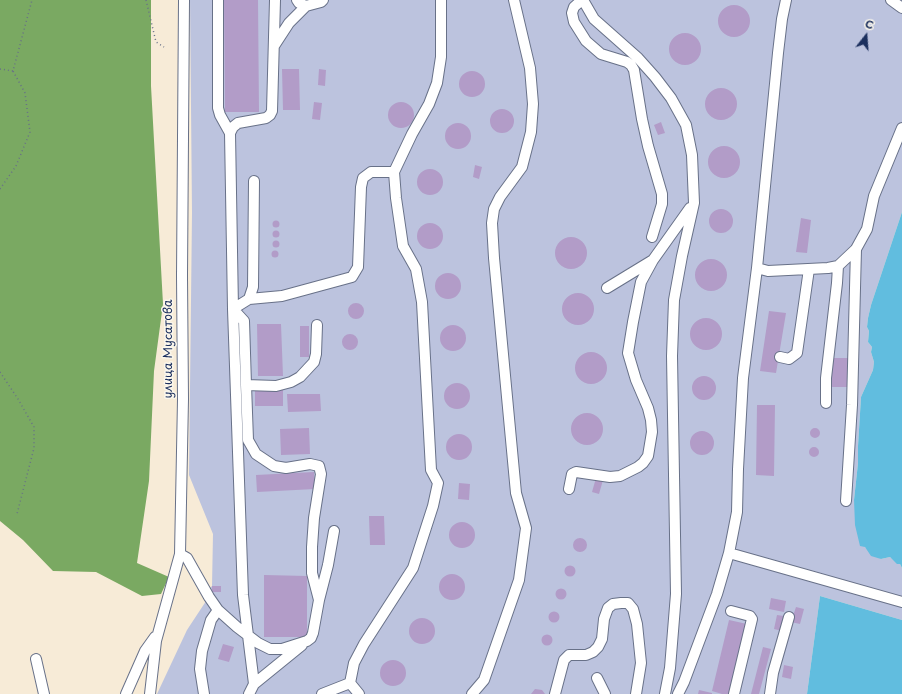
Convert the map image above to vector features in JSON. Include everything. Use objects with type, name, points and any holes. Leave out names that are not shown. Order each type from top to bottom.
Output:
[{"type":"street","name":"улица Мусатова","points":[[150,694],[159,630],[180,554],[184,0]]},
{"type":"street","points":[[218,0],[218,108],[220,115],[230,132],[233,309],[243,595],[254,684]]},
{"type":"street","points":[[230,132],[238,123],[266,118],[272,111],[275,0]]},
{"type":"street","points":[[297,0],[299,3],[306,6]]},
{"type":"street","points":[[274,46],[289,23],[306,6],[321,2],[323,0]]},
{"type":"street","points":[[350,683],[354,663],[364,644],[413,568],[433,506],[438,483],[431,470],[422,302],[416,270],[403,246],[394,172],[412,134],[429,104],[437,83],[441,57],[441,0]]},
{"type":"street","points":[[472,694],[484,680],[519,580],[526,528],[516,493],[492,223],[494,208],[500,197],[522,167],[531,132],[533,104],[530,68],[514,0]]},
{"type":"street","points":[[652,237],[662,204],[662,194],[648,146],[634,70],[627,62],[601,54],[586,41],[574,22],[572,13],[574,7],[582,0],[594,18],[638,58],[655,76],[675,105],[686,125],[692,155],[694,203],[674,300],[672,356],[676,594],[670,668],[665,694]]},
{"type":"street","points":[[778,0],[782,19]]},
{"type":"street","points":[[678,694],[684,682],[717,594],[729,553],[737,512],[743,378],[757,268],[782,19],[786,0]]},
{"type":"street","points":[[891,0],[902,8]]},
{"type":"street","points":[[757,268],[768,271],[838,266],[856,249],[867,230],[874,196],[902,128]]},
{"type":"street","points":[[233,309],[249,299],[282,296],[352,277],[358,267],[360,187],[363,178],[371,172],[394,172]]},
{"type":"street","points":[[249,299],[253,287],[254,181]]},
{"type":"street","points":[[568,489],[572,474],[576,472],[610,477],[620,476],[638,467],[648,456],[652,432],[651,420],[628,353],[633,322],[641,282],[653,260],[694,203]]},
{"type":"street","points":[[846,501],[852,405],[856,249]]},
{"type":"street","points":[[607,288],[653,260]]},
{"type":"street","points":[[826,403],[826,378],[838,283],[838,266]]},
{"type":"street","points":[[780,357],[789,359],[796,353],[809,269]]},
{"type":"street","points":[[233,309],[244,321],[248,440],[256,454],[274,466],[286,468],[310,464],[319,466],[321,474],[314,518],[312,547],[312,573],[319,600]]},
{"type":"street","points":[[246,385],[276,386],[291,382],[300,377],[314,362],[317,348],[317,325]]},
{"type":"street","points":[[248,694],[254,684],[307,641],[313,633],[334,531]]},
{"type":"street","points":[[729,553],[902,602]]},
{"type":"street","points":[[180,554],[187,558],[218,610],[258,643],[270,649],[282,649],[307,641]]},
{"type":"street","points":[[555,694],[564,660],[569,655],[586,655],[593,652],[598,647],[602,639],[604,619],[608,608],[613,604],[628,603],[633,610],[637,624],[641,663],[636,694]]},
{"type":"street","points":[[204,694],[200,669],[202,651],[211,620],[218,610]]},
{"type":"street","points":[[731,611],[750,616],[752,619],[734,694]]},
{"type":"street","points":[[770,694],[789,617]]},
{"type":"street","points":[[126,694],[145,651],[154,641],[159,630]]},
{"type":"street","points":[[36,659],[44,694]]},
{"type":"street","points":[[597,678],[604,694]]},
{"type":"street","points":[[322,694],[350,683]]},
{"type":"street","points":[[350,683],[359,694]]},
{"type":"path","points":[[0,189],[16,166],[30,132],[25,93],[13,71],[32,0]]},
{"type":"path","points":[[146,0],[156,42],[164,47]]},
{"type":"path","points":[[0,69],[13,71]]},
{"type":"path","points":[[0,372],[34,427],[34,448],[17,514]]},
{"type":"shaded area","points":[[190,0],[902,0],[902,212],[868,318],[868,342],[872,347],[871,352],[874,362],[873,370],[861,397],[858,463],[854,500],[865,547],[881,559],[890,557],[900,564],[902,568],[902,620],[820,596],[807,694],[157,694],[187,630],[212,592],[209,589],[212,586],[213,534],[189,475],[192,213]]},
{"type":"green space","points":[[0,0],[151,0],[151,86],[163,304],[154,371],[149,481],[137,563],[169,577],[161,594],[142,596],[96,572],[53,571],[23,540],[0,521]]},
{"type":"water","points":[[902,212],[902,568],[900,564],[897,564],[890,557],[881,559],[871,556],[865,547],[860,546],[855,525],[854,500],[858,463],[861,397],[873,370],[874,362],[871,352],[872,347],[868,342],[868,318]]},
{"type":"water","points":[[820,596],[902,620],[902,694],[807,694]]},
{"type":"building","points":[[224,0],[258,0],[259,112],[225,112]]},
{"type":"building","points":[[731,5],[737,5],[747,12],[750,21],[749,27],[743,34],[737,37],[731,37],[721,30],[718,24],[718,18],[725,8]]},
{"type":"building","points":[[682,33],[688,33],[698,40],[701,49],[700,55],[694,62],[688,65],[682,65],[672,58],[669,52],[669,46],[676,36]]},
{"type":"building","points":[[282,69],[299,69],[300,110],[283,110]]},
{"type":"building","points":[[319,69],[326,70],[325,86],[318,85]]},
{"type":"building","points":[[472,71],[481,75],[485,84],[481,93],[472,97],[463,93],[459,84],[463,75]]},
{"type":"building","points":[[718,88],[724,88],[734,95],[737,104],[736,110],[730,117],[724,120],[718,120],[708,113],[705,107],[705,101],[712,91]]},
{"type":"building","points":[[314,102],[322,103],[320,120],[312,119]]},
{"type":"building","points":[[401,102],[410,106],[414,115],[410,124],[401,128],[392,124],[388,115],[392,106]]},
{"type":"building","points":[[502,109],[511,112],[514,121],[511,130],[502,133],[493,130],[490,121],[493,112]]},
{"type":"building","points":[[661,122],[665,133],[658,135],[654,125]]},
{"type":"building","points":[[458,123],[467,127],[471,136],[467,145],[458,149],[449,145],[445,136],[449,127]]},
{"type":"building","points":[[721,146],[727,146],[737,153],[740,162],[739,168],[733,175],[727,178],[721,178],[711,171],[708,165],[708,159],[715,149]]},
{"type":"building","points":[[475,165],[482,167],[479,179],[473,177]]},
{"type":"building","points":[[430,169],[439,173],[443,182],[439,191],[430,195],[421,191],[417,182],[421,173]]},
{"type":"building","points":[[721,209],[729,213],[733,221],[729,229],[721,233],[713,229],[709,221],[713,213]]},
{"type":"building","points":[[801,218],[811,220],[807,253],[796,252]]},
{"type":"building","points":[[276,220],[279,221],[279,227],[276,228],[273,227],[272,224],[273,221]]},
{"type":"building","points":[[430,223],[439,227],[443,236],[439,245],[430,249],[421,245],[417,236],[421,227]]},
{"type":"building","points":[[276,230],[279,231],[279,237],[276,238],[273,237],[272,234],[273,231]]},
{"type":"building","points":[[568,237],[574,237],[584,244],[587,253],[586,259],[580,266],[574,269],[568,269],[558,262],[555,256],[555,250],[562,240]]},
{"type":"building","points":[[276,241],[279,244],[276,247],[273,244]]},
{"type":"building","points":[[275,250],[278,251],[278,257],[275,258],[272,257],[271,254],[272,251]]},
{"type":"building","points":[[708,259],[714,259],[724,266],[727,275],[726,281],[720,288],[714,291],[708,291],[698,284],[695,278],[695,272],[702,262]]},
{"type":"building","points":[[448,273],[457,277],[461,286],[457,295],[448,299],[439,295],[435,286],[439,277]]},
{"type":"building","points":[[575,293],[581,293],[591,300],[594,309],[593,315],[587,322],[581,325],[575,325],[565,318],[562,312],[562,306],[569,296]]},
{"type":"building","points":[[353,303],[359,303],[364,308],[362,317],[359,319],[353,319],[348,314],[348,308]]},
{"type":"building","points":[[769,311],[786,313],[776,373],[760,371]]},
{"type":"building","points":[[703,318],[709,318],[719,325],[722,334],[721,340],[715,347],[709,350],[703,350],[693,343],[690,337],[690,331],[697,321]]},
{"type":"building","points":[[257,324],[281,324],[283,376],[258,376]]},
{"type":"building","points":[[453,325],[462,329],[466,338],[462,347],[453,351],[444,347],[440,338],[444,329]]},
{"type":"building","points":[[300,326],[309,326],[309,357],[300,357]]},
{"type":"building","points":[[347,334],[353,334],[358,339],[356,348],[353,350],[347,350],[342,345],[342,339]]},
{"type":"building","points":[[588,352],[594,352],[604,359],[607,368],[606,374],[600,381],[594,384],[588,384],[578,377],[575,371],[575,365],[582,355]]},
{"type":"building","points":[[831,358],[848,358],[847,387],[830,387]]},
{"type":"building","points":[[704,376],[712,380],[716,388],[712,396],[704,400],[696,396],[692,388],[696,380]]},
{"type":"building","points":[[457,383],[466,387],[470,396],[466,405],[457,409],[448,405],[444,396],[448,387]]},
{"type":"building","points":[[283,387],[283,406],[255,406],[255,388]]},
{"type":"building","points":[[287,394],[320,394],[321,411],[288,412]]},
{"type":"building","points":[[757,405],[775,405],[774,476],[756,475]]},
{"type":"building","points":[[584,413],[590,413],[600,420],[603,429],[602,435],[596,442],[590,445],[584,445],[574,438],[571,432],[571,426],[578,416]]},
{"type":"building","points":[[309,428],[310,454],[281,455],[280,429]]},
{"type":"building","points":[[813,428],[817,428],[819,429],[819,437],[813,438],[810,435],[810,431]]},
{"type":"building","points":[[702,431],[710,435],[714,443],[710,451],[702,455],[694,451],[690,443],[694,435]]},
{"type":"building","points":[[459,434],[468,438],[472,447],[468,456],[459,460],[450,456],[446,447],[450,438]]},
{"type":"building","points":[[812,447],[816,447],[818,448],[818,456],[812,457],[809,454],[809,450]]},
{"type":"building","points":[[314,472],[315,489],[257,492],[256,475]]},
{"type":"building","points":[[596,478],[603,480],[599,494],[592,492]]},
{"type":"building","points":[[459,483],[470,484],[469,500],[458,499]]},
{"type":"building","points":[[369,516],[384,516],[385,545],[370,545]]},
{"type":"building","points":[[462,522],[471,526],[475,535],[471,544],[462,548],[453,544],[449,535],[453,526]]},
{"type":"building","points":[[580,538],[585,540],[587,545],[585,550],[580,552],[575,550],[573,545],[575,540]]},
{"type":"building","points":[[570,565],[574,567],[576,571],[574,575],[570,577],[566,575],[564,571],[566,567]]},
{"type":"building","points":[[452,574],[461,578],[465,587],[461,596],[452,600],[443,596],[439,587],[443,578]]},
{"type":"building","points":[[264,575],[307,576],[307,637],[264,637]]},
{"type":"building","points":[[212,586],[221,586],[221,592],[212,592]]},
{"type":"building","points":[[561,588],[565,590],[567,594],[565,598],[561,600],[557,598],[555,594],[557,590]]},
{"type":"building","points":[[771,598],[786,601],[784,612],[769,609]]},
{"type":"building","points":[[796,607],[804,609],[800,624],[791,622]]},
{"type":"building","points":[[554,611],[558,613],[560,617],[558,621],[554,623],[550,621],[548,617],[550,613]]},
{"type":"building","points":[[777,615],[784,616],[782,631],[774,629]]},
{"type":"building","points":[[422,618],[431,622],[435,631],[431,640],[422,644],[413,640],[409,631],[413,622]]},
{"type":"building","points":[[729,620],[747,624],[730,694],[722,694],[712,691]]},
{"type":"building","points":[[547,634],[551,636],[553,640],[551,644],[547,646],[543,644],[541,640],[543,636]]},
{"type":"building","points":[[223,644],[234,647],[229,662],[218,659]]},
{"type":"building","points":[[763,647],[771,649],[759,694],[751,694]]},
{"type":"building","points":[[393,660],[402,664],[406,673],[402,682],[393,686],[384,682],[380,673],[384,664]]},
{"type":"building","points":[[784,665],[793,667],[791,679],[782,677]]},
{"type":"building","points":[[535,689],[542,690],[545,694],[531,694]]},
{"type":"building","points":[[699,690],[712,693],[712,694],[698,694]]}]
